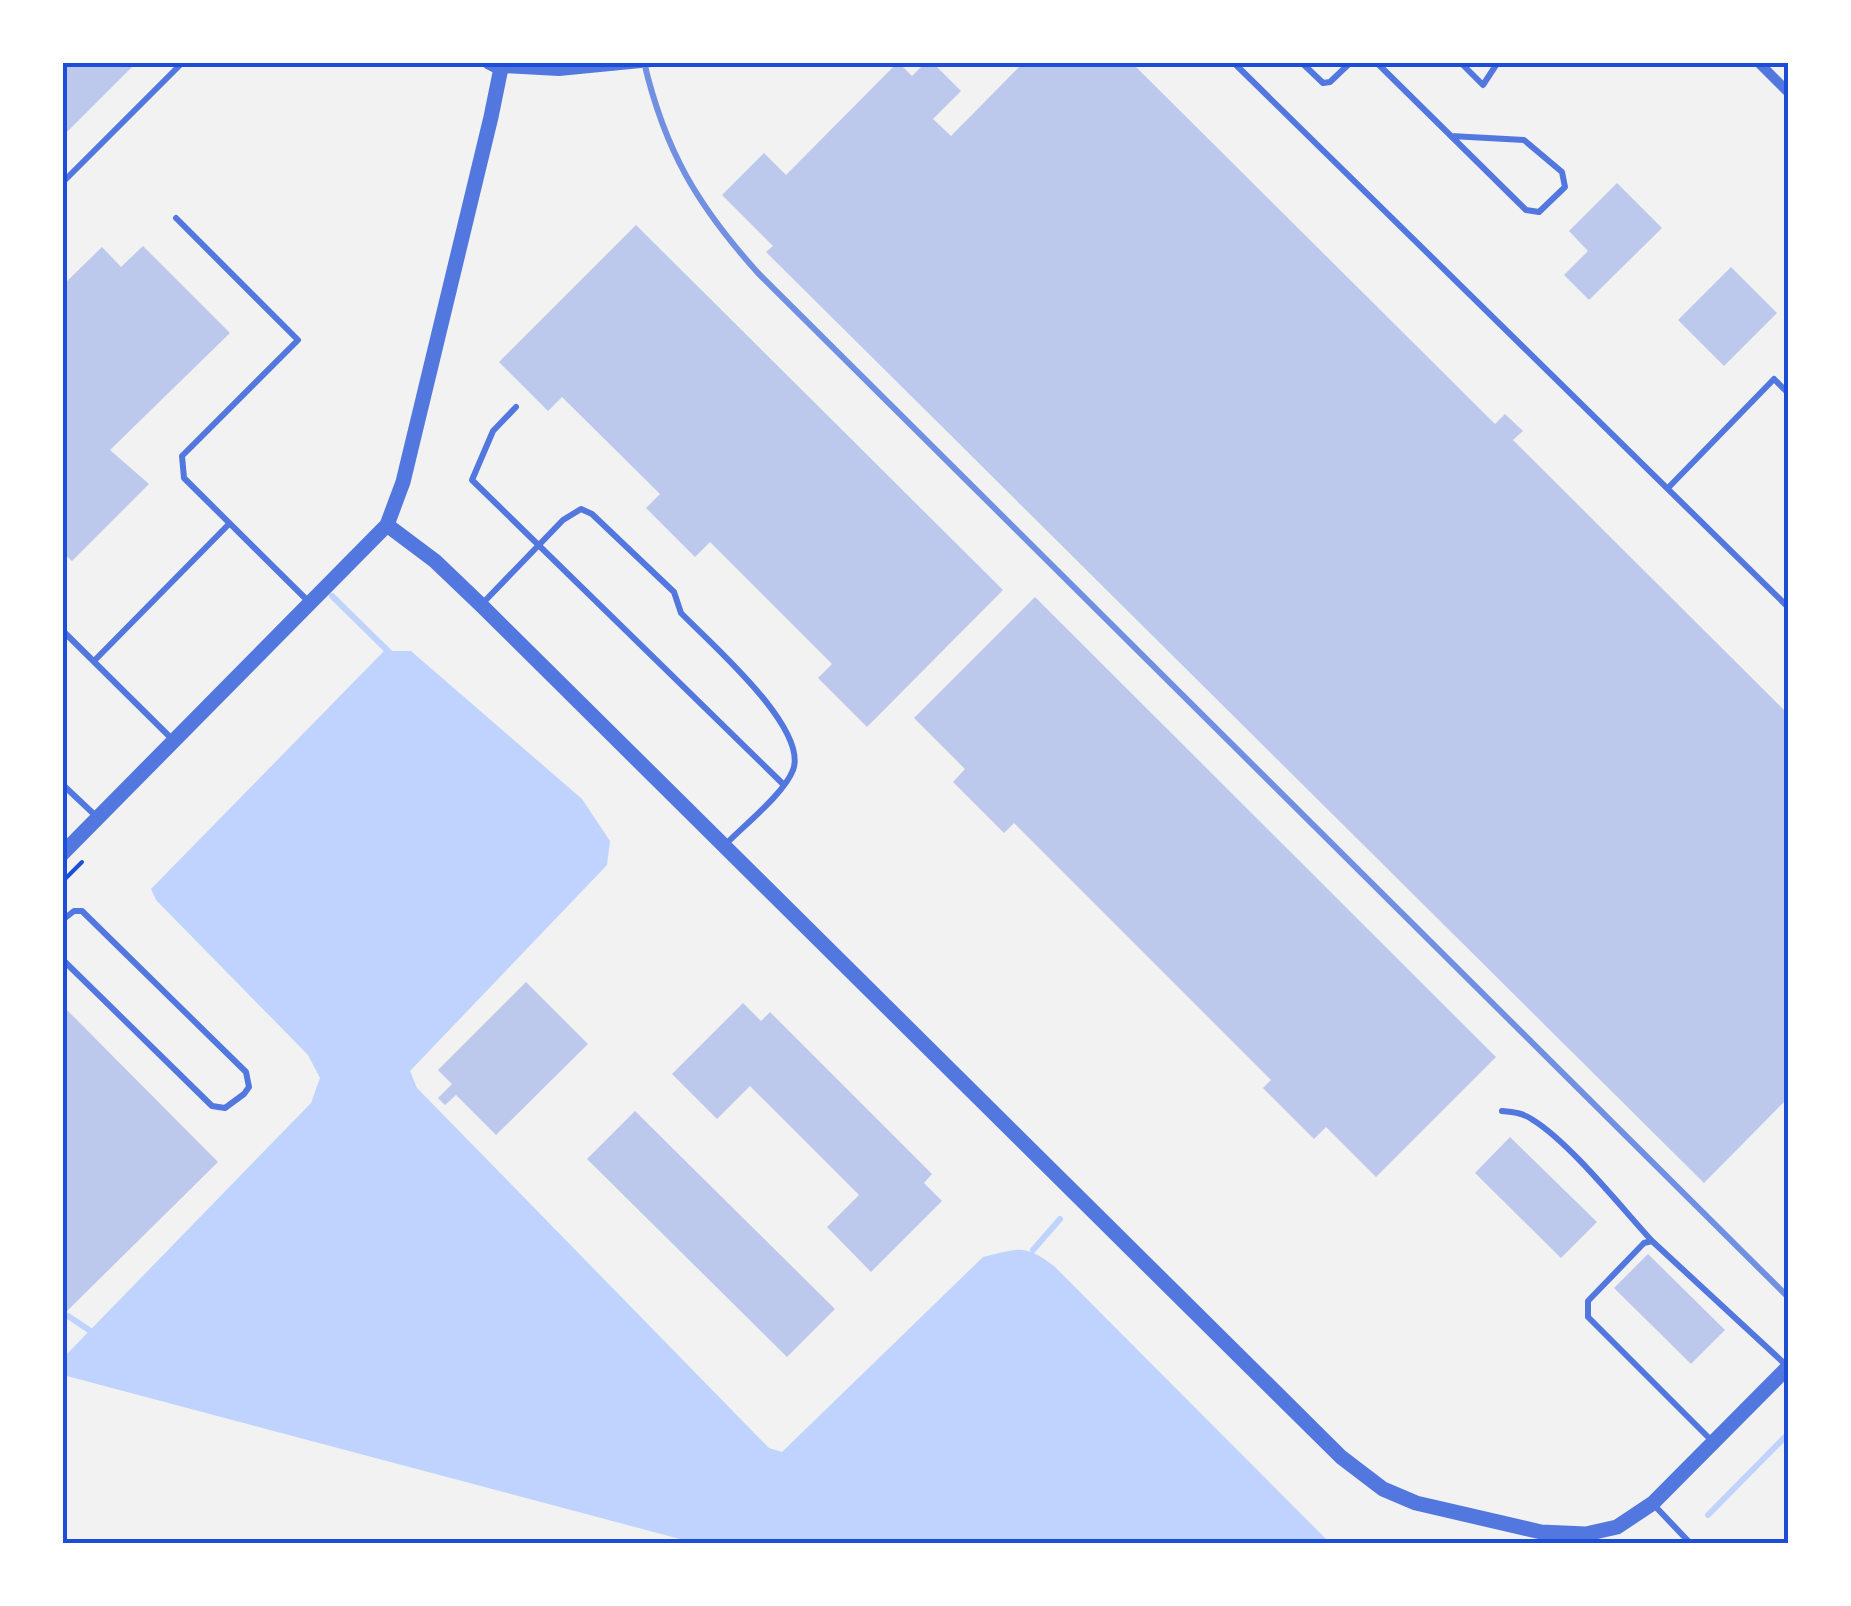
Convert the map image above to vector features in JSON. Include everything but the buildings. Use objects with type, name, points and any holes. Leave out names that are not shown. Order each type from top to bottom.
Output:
[{"type":"street","points":[[62,854],[387,524],[403,482],[495,65],[558,71],[651,62]]},
{"type":"street","points":[[1758,62],[1788,92]]},
{"type":"street","points":[[387,524],[482,605],[1341,1457],[1383,1489],[1416,1502],[1541,1532],[1586,1534],[1616,1527],[1653,1503],[1788,1367]]},
{"type":"lane","points":[[62,183],[184,62]]},
{"type":"lane","points":[[1234,62],[1788,607]]},
{"type":"lane","points":[[1301,62],[1323,83],[1330,82],[1351,62]]},
{"type":"lane","points":[[1376,62],[1451,136],[1530,213],[1539,212],[1565,187],[1562,172],[1524,140],[1451,136]]},
{"type":"lane","points":[[1460,62],[1483,84],[1498,62]]},
{"type":"lane","points":[[176,218],[298,340],[182,456],[184,478],[310,603]]},
{"type":"lane","points":[[1668,488],[1774,379],[1788,393]]},
{"type":"lane","points":[[516,406],[493,431],[472,480],[782,784]]},
{"type":"lane","points":[[482,605],[563,520],[581,509],[592,514],[674,592],[681,612],[776,712],[794,746],[792,770],[724,846]]},
{"type":"lane","points":[[94,661],[229,524]]},
{"type":"lane","points":[[62,630],[174,741]]},
{"type":"lane","points":[[62,784],[98,818]]},
{"type":"lane","points":[[62,958],[212,1106],[226,1108],[244,1094],[249,1087],[246,1072],[82,911],[63,918]]},
{"type":"lane","points":[[1502,1111],[1518,1112],[1534,1120],[1652,1242],[1788,1367]]},
{"type":"lane","points":[[1652,1242],[1644,1243],[1588,1300],[1588,1317],[1713,1442]]},
{"type":"lane","points":[[1653,1503],[1691,1544]]},
{"type":"path","points":[[62,882],[82,862]]},
{"type":"water","points":[[384,651],[411,651],[582,799],[610,841],[607,865],[410,1071],[417,1088],[769,1448],[782,1452],[983,1257],[1027,1251],[1054,1266],[1330,1543],[714,1543],[680,1539],[63,1375],[64,1357],[311,1103],[320,1078],[308,1055],[156,900],[151,889]]},
{"type":"waterway","points":[[332,596],[389,652]]},
{"type":"waterway","points":[[1033,1250],[1060,1219]]},
{"type":"waterway","points":[[68,1316],[89,1330]]},
{"type":"waterway","points":[[1708,1515],[1788,1434]]},
{"type":"railway","points":[[644,62],[662,123],[686,175],[717,224],[758,273],[1788,1297]]}]
